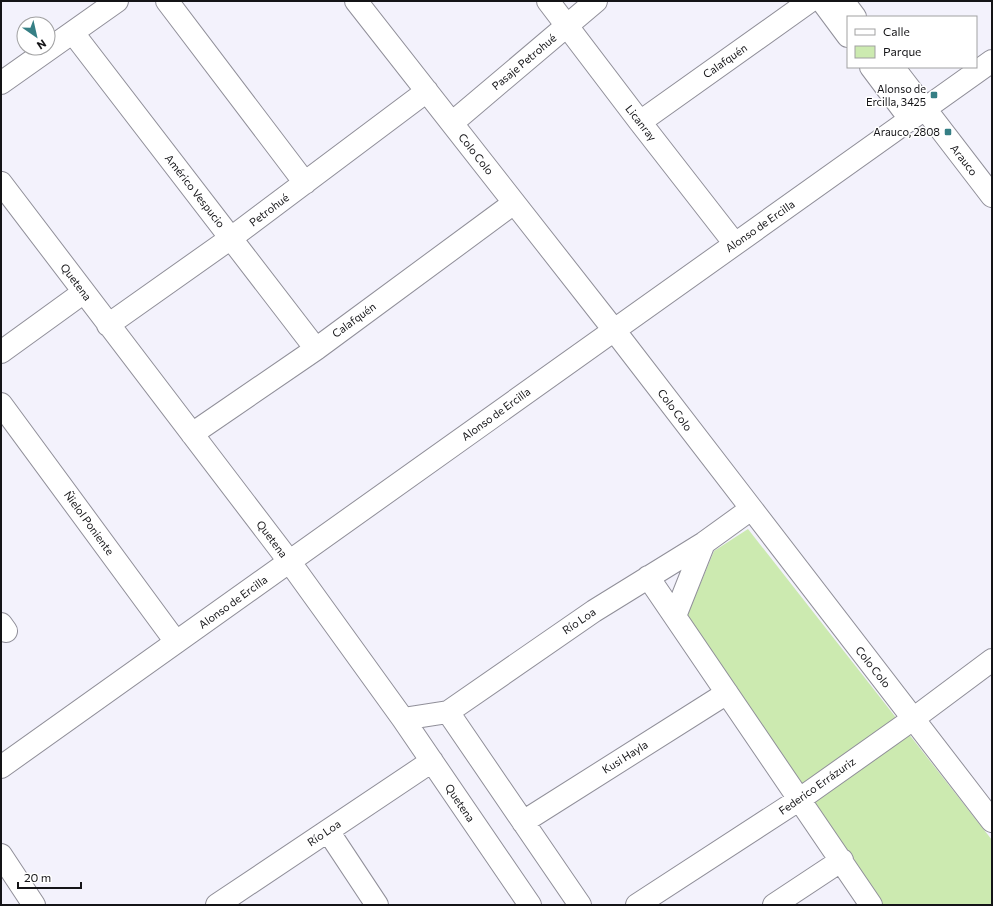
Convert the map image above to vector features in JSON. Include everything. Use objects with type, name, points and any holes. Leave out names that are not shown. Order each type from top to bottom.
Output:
[{"type":"street","points":[[1,83],[117,1]]},
{"type":"street","points":[[168,1],[305,183]]},
{"type":"street","name":"Colo Colo","points":[[356,1],[614,330],[992,821]]},
{"type":"street","name":"Licanray","points":[[548,1],[735,244]]},
{"type":"street","name":"Pasaje Petrohué","points":[[452,123],[596,1]]},
{"type":"street","name":"Calafquén","points":[[640,122],[810,1]]},
{"type":"street","points":[[822,1],[847,35]]},
{"type":"street","points":[[843,1],[854,16]]},
{"type":"street","name":"Américo Vespucio","points":[[73,33],[316,349]]},
{"type":"street","name":"Alonso de Ercilla","points":[[1,767],[992,60]]},
{"type":"street","name":"Arauco","points":[[872,68],[917,114],[992,196]]},
{"type":"street","name":"Arauco","points":[[894,68],[917,114]]},
{"type":"street","name":"Petrohué","points":[[108,325],[231,238],[427,91]]},
{"type":"street","name":"Quetena","points":[[1,184],[289,561],[403,719],[530,905]]},
{"type":"street","name":"Calafquén","points":[[192,434],[316,349],[514,203]]},
{"type":"street","points":[[1,352],[84,292]]},
{"type":"street","name":"Ñielol Poniente","points":[[1,404],[176,642]]},
{"type":"street","name":"Río Loa","points":[[403,719],[448,712],[594,611],[704,543],[751,509]]},
{"type":"street","points":[[675,616],[704,543]]},
{"type":"street","points":[[648,577],[842,860],[871,905]]},
{"type":"street","name":"Federico Errázuriz","points":[[637,905],[800,799],[913,719],[992,660]]},
{"type":"street","name":"Kusi Hayla","points":[[523,822],[727,693]]},
{"type":"street","points":[[448,712],[580,905]]},
{"type":"street","name":"Río Loa","points":[[217,905],[432,761]]},
{"type":"street","points":[[328,830],[377,905]]},
{"type":"street","points":[[1,855],[34,905]]},
{"type":"street","points":[[774,905],[842,860]]},
{"type":"green space","points":[[748,529],[992,840],[992,905],[882,905],[687,616],[714,551]]},
{"type":"place","name":"Alonso de Ercilla, 3425","points":[[934,95]]},
{"type":"place","name":"Arauco, 2808","points":[[948,132]]}]
